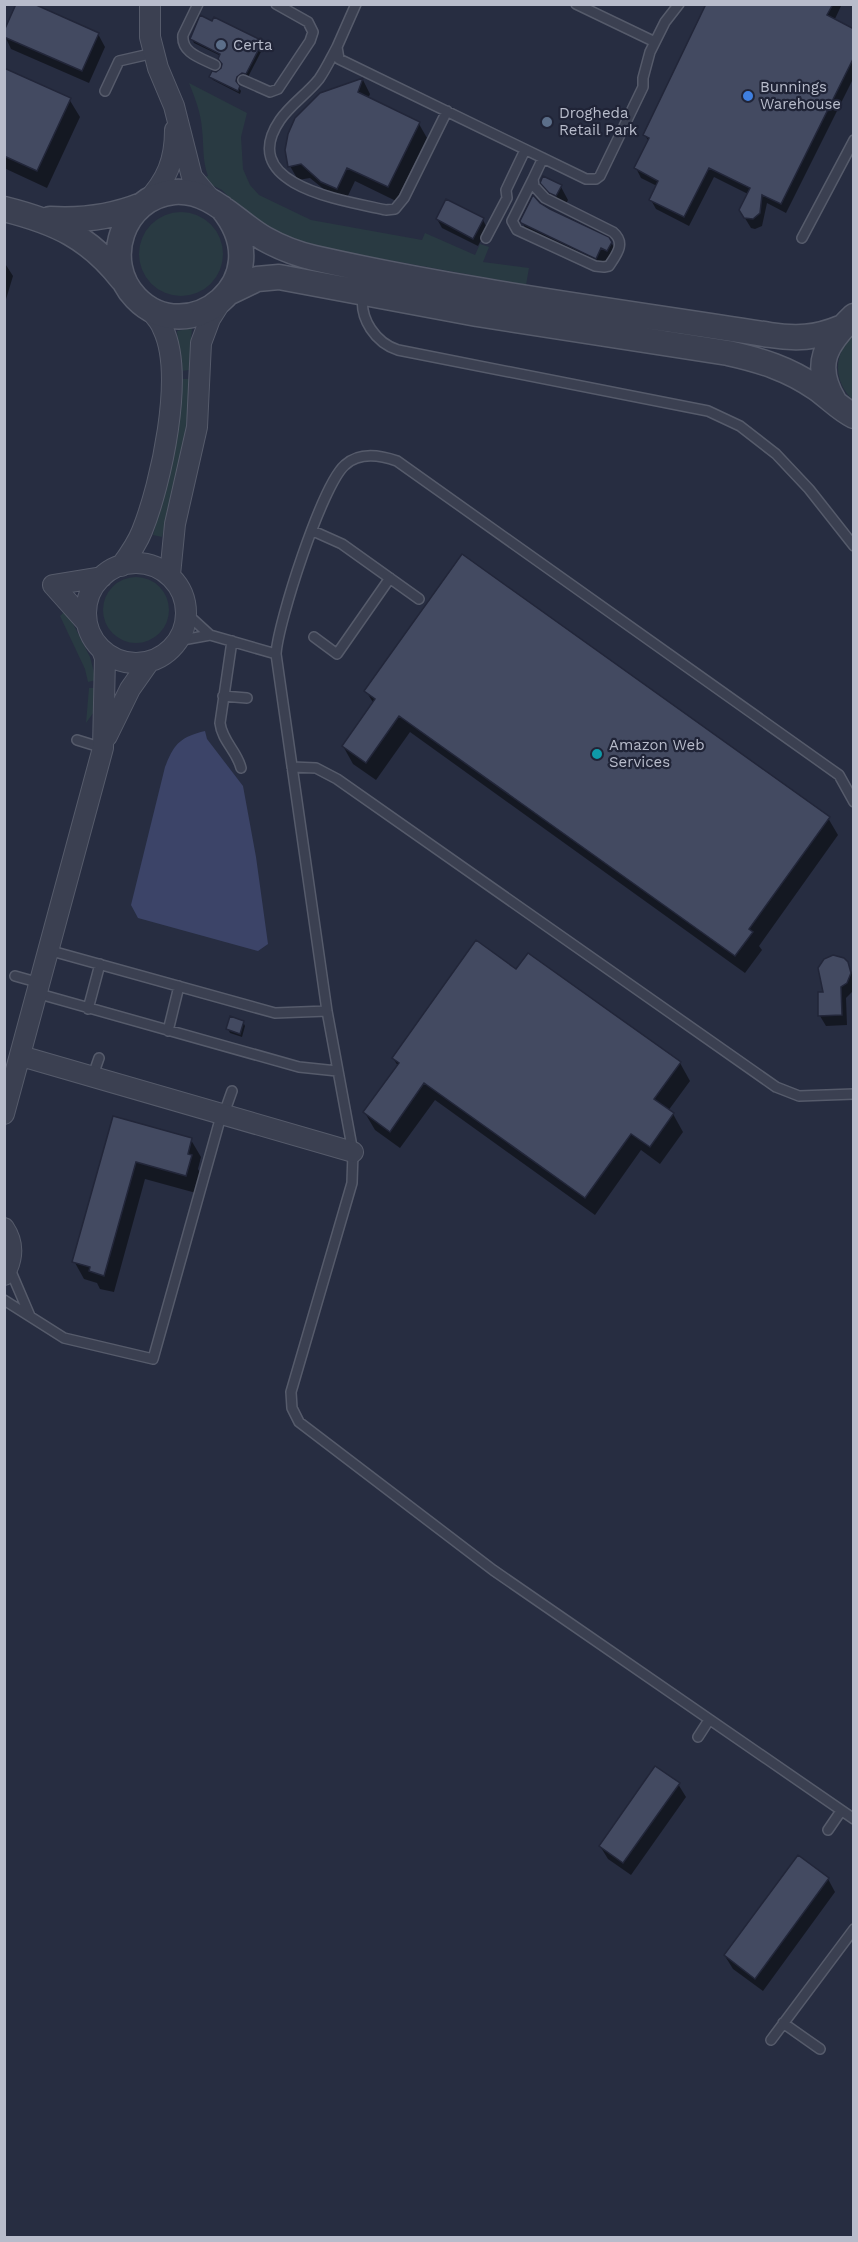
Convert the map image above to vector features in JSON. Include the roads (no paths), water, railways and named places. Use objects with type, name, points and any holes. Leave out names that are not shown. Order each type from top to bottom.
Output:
[{"type":"street","points":[[4,1114],[9,1076],[21,1056],[104,745],[130,689],[149,662],[167,653],[177,641],[184,627],[186,613],[183,599],[170,575],[171,550],[197,427],[201,343],[210,319],[238,276],[242,258],[240,239],[234,222],[192,177],[174,106],[158,68],[150,37],[150,4]]},
{"type":"street","points":[[129,288],[118,260],[119,244],[123,230],[131,216],[163,183],[172,163],[175,140],[174,106]]},
{"type":"street","points":[[4,209],[33,216],[67,220],[84,219],[123,213],[172,192],[200,195],[279,247],[315,258],[518,297],[777,336],[806,338],[848,322]]},
{"type":"street","points":[[33,216],[67,230],[103,257],[164,329],[170,349],[169,437],[142,531],[121,566]]},
{"type":"street","points":[[147,307],[165,315],[186,316],[205,311],[257,279],[279,277],[477,314],[751,358],[791,372],[854,416]]},
{"type":"street","points":[[834,401],[827,390],[823,363],[829,344],[848,322]]},
{"type":"street","points":[[86,622],[53,585],[102,577],[121,566],[138,564],[153,567],[170,575]]},
{"type":"street","points":[[102,577],[92,590],[86,605],[86,622],[90,635],[102,650],[112,657],[123,661],[149,662]]},
{"type":"street","points":[[102,650],[105,658],[104,745]]},
{"type":"street","points":[[21,1056],[221,1116],[353,1152]]},
{"type":"street","points":[[4,1228],[11,1242],[12,1255],[7,1271]]},
{"type":"lane","points":[[198,4],[182,40],[188,52],[215,65]]},
{"type":"lane","points":[[243,80],[270,92],[278,89],[310,41],[313,32],[308,22],[276,4]]},
{"type":"lane","points":[[356,4],[337,47],[318,80],[280,120],[270,140],[271,157],[277,170],[298,185],[323,197],[386,210],[395,209],[404,198],[447,111]]},
{"type":"lane","points":[[576,4],[655,42]]},
{"type":"lane","points":[[337,47],[339,59],[586,179],[596,179],[600,176],[643,87],[648,61],[655,42],[668,18],[679,4]]},
{"type":"lane","points":[[105,91],[119,61],[154,52]]},
{"type":"lane","points":[[802,238],[854,140]]},
{"type":"lane","points":[[486,238],[507,198],[506,190],[525,150]]},
{"type":"lane","points":[[533,179],[534,186],[545,198],[613,232],[619,238],[620,245],[609,266],[595,266],[517,230],[513,226],[512,221],[543,158]]},
{"type":"lane","points":[[363,293],[362,300],[366,318],[376,337],[390,348],[708,411],[740,426],[776,454],[796,475],[854,546]]},
{"type":"lane","points":[[854,802],[839,775],[397,460],[373,456],[358,458],[346,464],[334,477],[277,638],[276,654],[327,1011],[353,1152],[352,1183],[291,1392],[291,1408],[299,1422],[493,1570],[854,1819]]},
{"type":"lane","points":[[313,531],[342,544],[419,599]]},
{"type":"lane","points":[[314,637],[337,654],[390,578]]},
{"type":"lane","points":[[186,613],[210,635]]},
{"type":"lane","points":[[177,641],[210,635],[276,654]]},
{"type":"lane","points":[[232,641],[220,714],[221,731],[239,759],[241,768]]},
{"type":"lane","points":[[223,696],[247,698]]},
{"type":"lane","points":[[77,740],[104,745]]},
{"type":"lane","points":[[292,767],[316,768],[337,778],[776,1087],[799,1096],[854,1094]]},
{"type":"lane","points":[[48,950],[275,1013],[327,1011]]},
{"type":"lane","points":[[88,1008],[100,964]]},
{"type":"lane","points":[[15,976],[88,1008],[299,1067],[337,1071]]},
{"type":"lane","points":[[168,1030],[179,986]]},
{"type":"lane","points":[[92,1078],[99,1058]]},
{"type":"lane","points":[[4,1300],[64,1338],[153,1359],[221,1116],[228,1105],[232,1091]]},
{"type":"lane","points":[[7,1271],[30,1316]]},
{"type":"lane","points":[[698,1737],[709,1720]]},
{"type":"lane","points":[[828,1830],[841,1811]]},
{"type":"lane","points":[[771,2040],[854,1929]]},
{"type":"lane","points":[[783,2023],[820,2049]]},
{"type":"water","points":[[205,731],[207,739],[243,786],[268,944],[258,951],[138,918],[131,905],[168,759],[175,747],[184,739]]},
{"type":"place","name":"Certa","points":[[221,45]]},
{"type":"place","name":"Bunnings Warehouse","points":[[748,96]]},
{"type":"place","name":"Drogheda Retail Park","points":[[547,122]]},
{"type":"place","name":"Amazon Web Services","points":[[597,754]]}]
